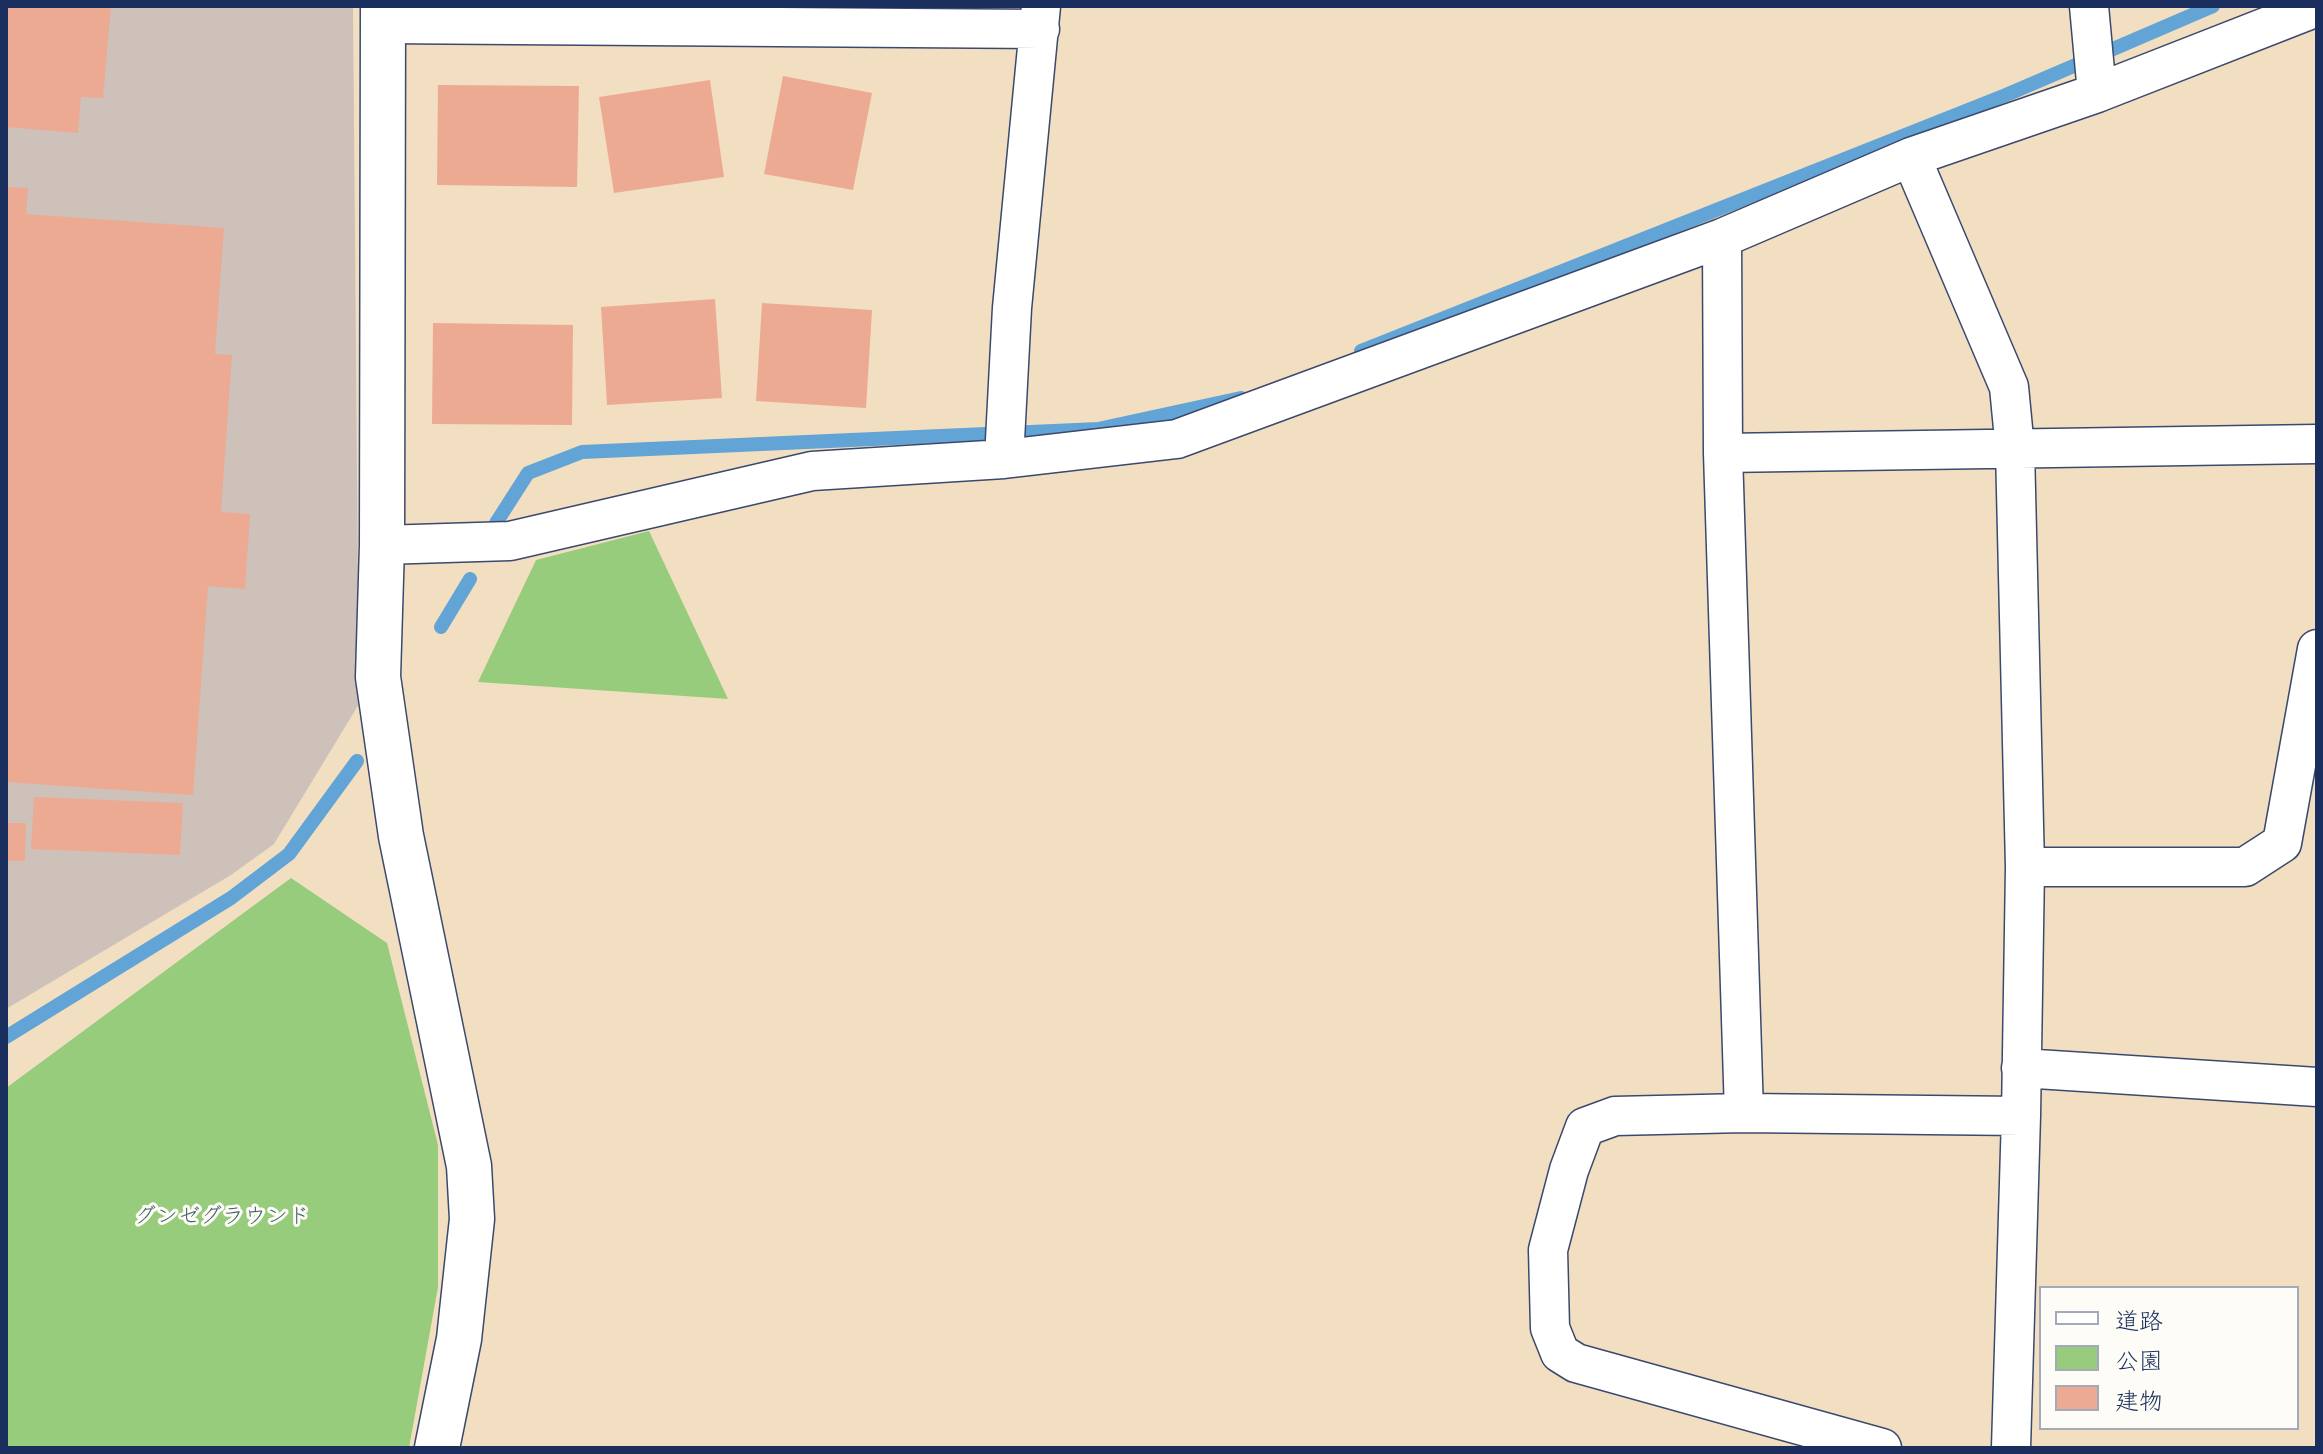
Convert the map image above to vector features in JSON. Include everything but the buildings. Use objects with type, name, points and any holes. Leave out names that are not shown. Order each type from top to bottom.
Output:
[{"type":"street","points":[[2089,6],[2097,93]]},
{"type":"street","points":[[382,545],[510,541],[812,471],[1004,459],[1177,439],[1722,238],[1911,157],[2097,93],[2317,7]]},
{"type":"street","points":[[437,1448],[459,1339],[472,1219],[469,1166],[401,836],[378,677],[382,545],[383,15],[1040,18],[1012,308],[1004,459]]},
{"type":"street","points":[[1911,157],[2009,387],[2015,449],[2025,867],[2011,1448]]},
{"type":"street","points":[[1722,238],[1723,453],[1744,1113]]},
{"type":"street","points":[[1723,453],[2317,444]]},
{"type":"street","points":[[2025,867],[2245,867],[2282,843],[2317,649]]},
{"type":"street","points":[[2021,1068],[2317,1087]]},
{"type":"street","points":[[1882,1448],[1576,1363],[1560,1353],[1550,1328],[1548,1250],[1569,1170],[1585,1127],[1615,1116],[1744,1113],[2021,1116]]},
{"type":"shaded area","points":[[6,6],[353,6],[359,704],[274,844],[231,875],[6,1009]]},
{"type":"green space","points":[[649,531],[728,699],[478,682],[536,560]]},
{"type":"green space","name":"グンゼグラウンド","points":[[291,878],[387,943],[438,1145],[438,1287],[409,1448],[6,1448],[6,1088]]},
{"type":"waterway","points":[[1361,351],[2006,95],[2213,6]]},
{"type":"waterway","points":[[496,523],[528,473],[582,452],[1098,429],[1241,398]]},
{"type":"waterway","points":[[441,627],[470,579]]},
{"type":"waterway","points":[[6,1037],[231,898],[289,854],[357,761]]}]
